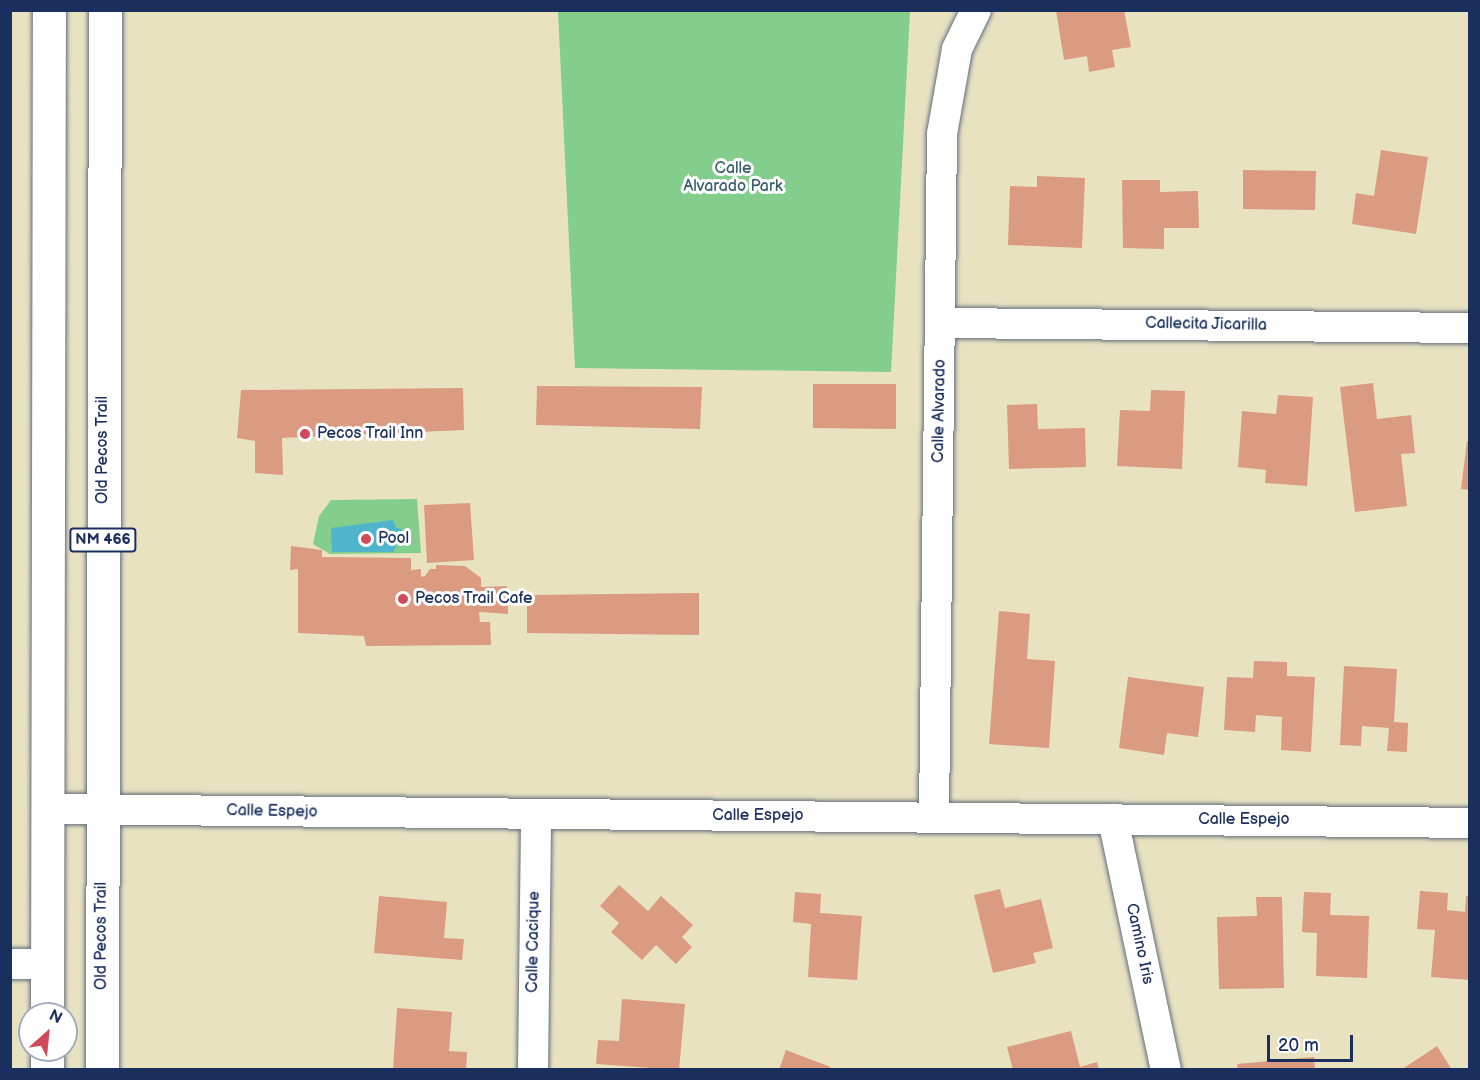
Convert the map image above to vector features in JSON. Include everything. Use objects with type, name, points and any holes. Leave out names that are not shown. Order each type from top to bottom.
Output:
[{"type":"main road","name":"NM 466","points":[[47,1002],[49,10]]},
{"type":"main road","name":"Old Pecos Trail","points":[[102,1070],[105,10]]},
{"type":"street","name":"Calle Alvarado","points":[[934,818],[942,323],[942,134],[957,49],[976,10]]},
{"type":"street","name":"Callecita Jicarilla","points":[[942,323],[1470,328]]},
{"type":"street","name":"Calle Espejo","points":[[47,809],[1470,823]]},
{"type":"street","name":"Calle Cacique","points":[[533,1070],[536,815]]},
{"type":"street","name":"Camino Iris","points":[[1113,819],[1166,1070]]},
{"type":"street","points":[[10,964],[47,964]]},
{"type":"green space","name":"Calle Alvarado Park","points":[[558,11],[910,11],[891,372],[575,368]]},
{"type":"green space","points":[[417,499],[421,553],[330,554],[313,544],[319,516],[331,500]]},
{"type":"water","name":"Pool","points":[[393,520],[396,528],[402,529],[402,543],[397,544],[393,552],[332,552],[331,528]]},
{"type":"building","points":[[1056,10],[1124,10],[1131,47],[1112,50],[1115,67],[1089,72],[1087,56],[1064,60]]},
{"type":"building","points":[[1381,150],[1428,157],[1416,234],[1352,224],[1356,193],[1374,196]]},
{"type":"building","points":[[1243,170],[1316,171],[1315,210],[1243,209]]},
{"type":"building","points":[[1037,176],[1085,178],[1082,248],[1008,245],[1010,186],[1037,187]]},
{"type":"building","points":[[1122,180],[1160,180],[1160,192],[1198,191],[1199,228],[1164,228],[1164,249],[1123,248]]},
{"type":"building","points":[[1373,383],[1377,419],[1411,415],[1415,453],[1401,454],[1407,506],[1355,512],[1340,387]]},
{"type":"building","points":[[813,384],[896,384],[896,429],[813,428]]},
{"type":"building","points":[[537,386],[702,387],[700,429],[536,425]]},
{"type":"building","name":"Pecos Trail Inn","points":[[463,388],[464,430],[282,438],[283,475],[255,473],[255,441],[237,438],[241,390]]},
{"type":"building","points":[[1151,390],[1185,391],[1182,469],[1117,466],[1120,410],[1150,411]]},
{"type":"building","points":[[1278,395],[1313,397],[1307,486],[1265,483],[1266,470],[1238,467],[1242,411],[1276,414]]},
{"type":"building","points":[[1037,404],[1038,429],[1085,428],[1086,467],[1009,469],[1007,405]]},
{"type":"building","points":[[1467,441],[1470,441],[1470,490],[1461,489]]},
{"type":"building","points":[[470,503],[474,560],[427,563],[424,505]]},
{"type":"building","name":"Pecos Trail Cafe","points":[[291,546],[322,550],[322,557],[411,558],[411,570],[421,569],[421,577],[425,576],[430,569],[436,569],[436,565],[465,566],[481,578],[481,587],[507,586],[508,614],[479,612],[480,622],[490,622],[491,645],[366,646],[364,636],[298,633],[298,569],[290,570]]},
{"type":"building","points":[[699,593],[699,635],[527,633],[527,595]]},
{"type":"building","points":[[999,611],[1030,614],[1027,659],[1055,661],[1049,748],[989,744]]},
{"type":"building","points":[[1254,661],[1287,662],[1287,676],[1315,677],[1311,752],[1281,750],[1282,717],[1256,715],[1255,732],[1224,730],[1227,677],[1253,678]]},
{"type":"building","points":[[1344,666],[1397,669],[1394,722],[1408,723],[1407,752],[1387,751],[1389,728],[1362,726],[1361,746],[1340,745]]},
{"type":"building","points":[[1128,677],[1204,687],[1198,737],[1167,733],[1164,755],[1119,748]]},
{"type":"building","points":[[619,885],[648,911],[661,896],[693,925],[682,937],[692,947],[676,964],[656,945],[642,960],[611,932],[619,923],[600,906]]},
{"type":"building","points":[[1000,889],[1005,908],[1041,899],[1053,948],[1033,953],[1036,963],[993,973],[974,895]]},
{"type":"building","points":[[1420,891],[1448,893],[1447,910],[1465,912],[1466,896],[1470,897],[1470,980],[1431,977],[1435,930],[1417,929]]},
{"type":"building","points":[[795,892],[821,894],[820,913],[862,916],[857,980],[808,977],[811,924],[793,922]]},
{"type":"building","points":[[1304,892],[1331,893],[1330,915],[1369,916],[1367,978],[1316,976],[1317,933],[1302,932]]},
{"type":"building","points":[[379,896],[447,902],[444,938],[464,939],[462,960],[374,953]]},
{"type":"building","points":[[1256,897],[1282,897],[1284,988],[1219,989],[1217,917],[1257,916]]},
{"type":"building","points":[[622,999],[685,1004],[679,1070],[596,1064],[598,1040],[619,1041]]},
{"type":"building","points":[[397,1008],[452,1012],[449,1051],[467,1052],[466,1070],[393,1070]]},
{"type":"building","points":[[1071,1031],[1080,1067],[1097,1062],[1099,1070],[1013,1070],[1007,1047]]},
{"type":"building","points":[[1437,1046],[1452,1070],[1401,1070]]},
{"type":"building","points":[[786,1050],[828,1066],[834,1070],[779,1070]]},
{"type":"building","points":[[1314,1057],[1315,1070],[1238,1070],[1237,1064]]},
{"type":"place","name":"Pecos Trail Inn","points":[[305,434]]},
{"type":"place","name":"Pool","points":[[366,539]]},
{"type":"place","name":"Pecos Trail Cafe","points":[[403,599]]}]
